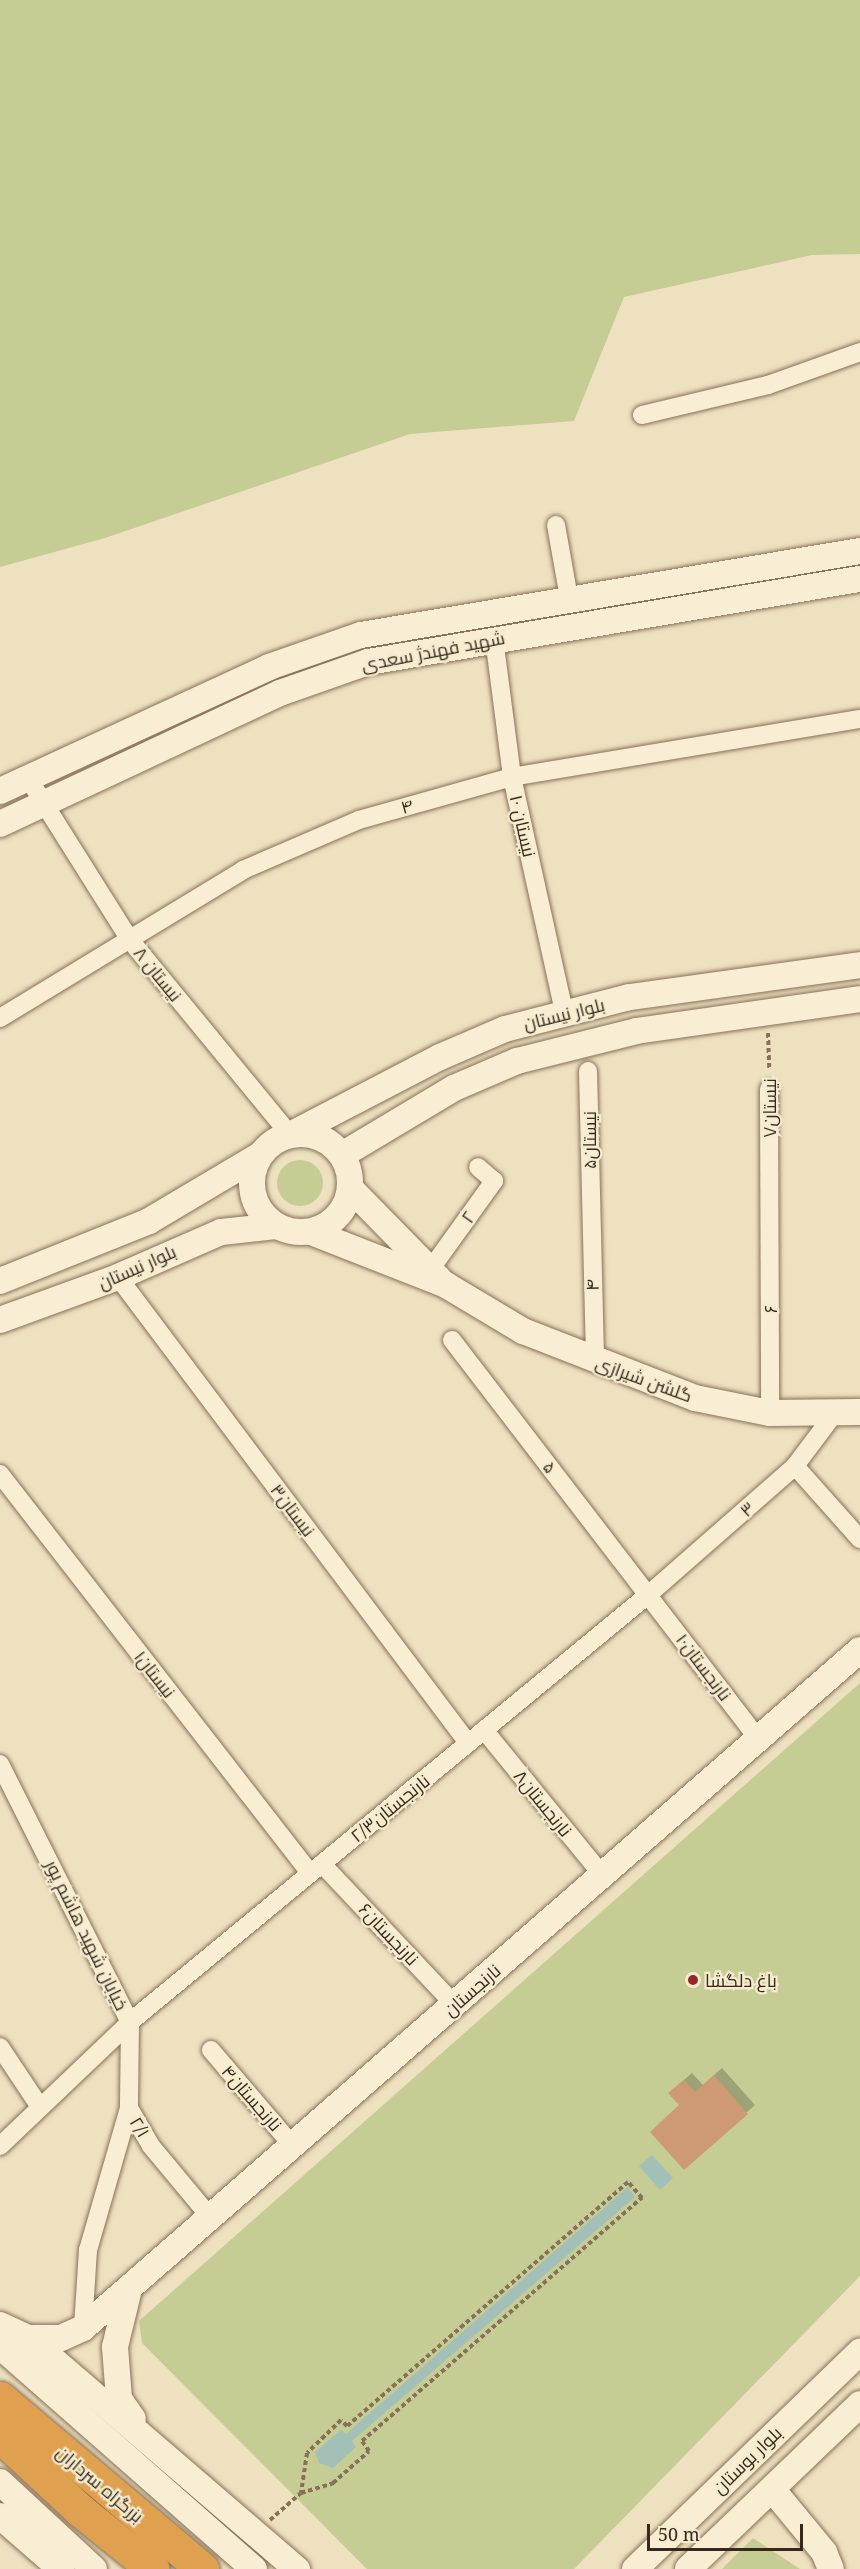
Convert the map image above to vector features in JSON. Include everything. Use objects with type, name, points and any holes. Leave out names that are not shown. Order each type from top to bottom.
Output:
[{"type":"highway","name":"بزرگراه سرداران","points":[[0,2398],[202,2569]]},
{"type":"highway","name":"بزرگراه سرداران","points":[[0,2436],[81,2511],[153,2569]]},
{"type":"street","points":[[642,415],[768,384],[860,352]]},
{"type":"street","points":[[556,525],[569,598]]},
{"type":"street","name":"شهید فهندژ سعدی","points":[[0,791],[269,667],[361,635],[569,598],[860,551]]},
{"type":"street","name":"شهید فهندژ سعدی","points":[[0,824],[40,803],[280,693],[368,662],[494,638],[860,579]]},
{"type":"street","name":"نیستان ۱۰","points":[[494,638],[512,777],[564,1012]]},
{"type":"street","name":"۴","points":[[0,1018],[243,870],[359,820],[512,777],[860,719]]},
{"type":"street","name":"نیستان ۸","points":[[28,778],[40,803],[130,940],[290,1135]]},
{"type":"street","name":"بلوار نیستان","points":[[290,1135],[440,1057],[505,1029],[564,1012],[630,997],[860,965]]},
{"type":"street","name":"بلوار نیستان","points":[[342,1155],[454,1088],[517,1061],[636,1031],[860,999]]},
{"type":"street","name":"۵نیستان","points":[[588,1071],[589,1209]]},
{"type":"street","name":"۷نیستان","points":[[769,1089],[769,1205]]},
{"type":"street","points":[[290,1135],[319,1137],[342,1155],[348,1166],[351,1190],[338,1217],[311,1232],[276,1227],[255,1202],[251,1186],[260,1155],[279,1139],[290,1135]]},
{"type":"street","name":"بلوار نیستان","points":[[0,1281],[148,1221],[260,1155]]},
{"type":"street","name":"۲","points":[[438,1278],[494,1181],[478,1167]]},
{"type":"street","name":"گلشن شیرازی","points":[[351,1190],[438,1278]]},
{"type":"street","name":"۶","points":[[769,1205],[770,1413]]},
{"type":"street","name":"۴","points":[[589,1209],[595,1362]]},
{"type":"street","name":"بلوار نیستان","points":[[0,1320],[118,1277],[221,1232],[276,1227]]},
{"type":"street","name":"گلشن شیرازی","points":[[311,1232],[438,1278],[523,1331],[595,1362],[694,1398],[770,1413],[860,1412]]},
{"type":"street","name":"۳نیستان","points":[[118,1277],[468,1743]]},
{"type":"street","name":"۵","points":[[452,1340],[649,1594]]},
{"type":"street","name":"۳","points":[[649,1594],[795,1466],[834,1414]]},
{"type":"street","points":[[795,1466],[860,1539]]},
{"type":"street","name":"۱نیستان","points":[[0,1474],[316,1868]]},
{"type":"street","name":"۲/۳نارنجستان","points":[[0,2145],[130,2022],[649,1594]]},
{"type":"street","name":"۱۰نارنجستان","points":[[649,1594],[759,1740]]},
{"type":"street","name":"نارنجستان","points":[[83,2328],[860,1650]]},
{"type":"street","name":"۸نارنجستان","points":[[484,1730],[603,1876]]},
{"type":"street","name":"خیابان شهید هاشم پور","points":[[0,1764],[130,2022],[129,2108],[88,2250],[83,2328]]},
{"type":"street","name":"۶نارنجستان","points":[[316,1868],[455,2005]]},
{"type":"street","points":[[0,2048],[40,2107]]},
{"type":"street","name":"۴نارنجستان","points":[[211,2050],[293,2146]]},
{"type":"street","name":"۲/۱","points":[[129,2108],[151,2146],[211,2218]]},
{"type":"street","points":[[129,2289],[115,2348],[119,2399],[143,2434]]},
{"type":"street","points":[[0,2325],[28,2338],[143,2434],[254,2534],[297,2569]]},
{"type":"street","points":[[28,2338],[61,2338],[83,2328]]},
{"type":"street","points":[[0,2346],[254,2569]]},
{"type":"street","name":"بلوار بوستان","points":[[635,2569],[860,2352]]},
{"type":"street","points":[[688,2569],[860,2404]]},
{"type":"street","points":[[0,2482],[94,2569]]},
{"type":"street","points":[[772,2489],[824,2552],[831,2569]]},
{"type":"street","points":[[0,2516],[61,2569]]},
{"type":"path","name":"۷نیستان","points":[[768,1011],[769,1089]]},
{"type":"path","points":[[254,2534],[301,2493],[333,2483],[369,2451],[362,2441],[642,2198],[628,2182],[347,2426],[341,2420],[307,2453],[301,2493]]},
{"type":"green space","points":[[0,0],[860,0],[860,254],[812,255],[624,297],[574,421],[410,434],[105,538],[0,567]]},
{"type":"green space","points":[[300,1160],[316,1167],[323,1183],[316,1199],[300,1206],[284,1199],[277,1183],[284,1167]]},
{"type":"green space","name":"باغ دلگشا","points":[[860,1683],[860,2276],[574,2569],[367,2569],[142,2343],[139,2321]]},
{"type":"green space","points":[[753,2538],[800,2569],[722,2569]]},
{"type":"water","points":[[652,2155],[673,2178],[660,2190],[639,2166]]},
{"type":"water","points":[[628,2187],[635,2197],[352,2441],[356,2447],[333,2468],[319,2463],[315,2452],[341,2430],[346,2434]]},
{"type":"building","points":[[714,2075],[748,2114],[684,2170],[650,2132],[679,2105],[668,2093],[684,2080],[695,2092]]},
{"type":"place","name":"باغ دلگشا","points":[[693,1980]]}]
